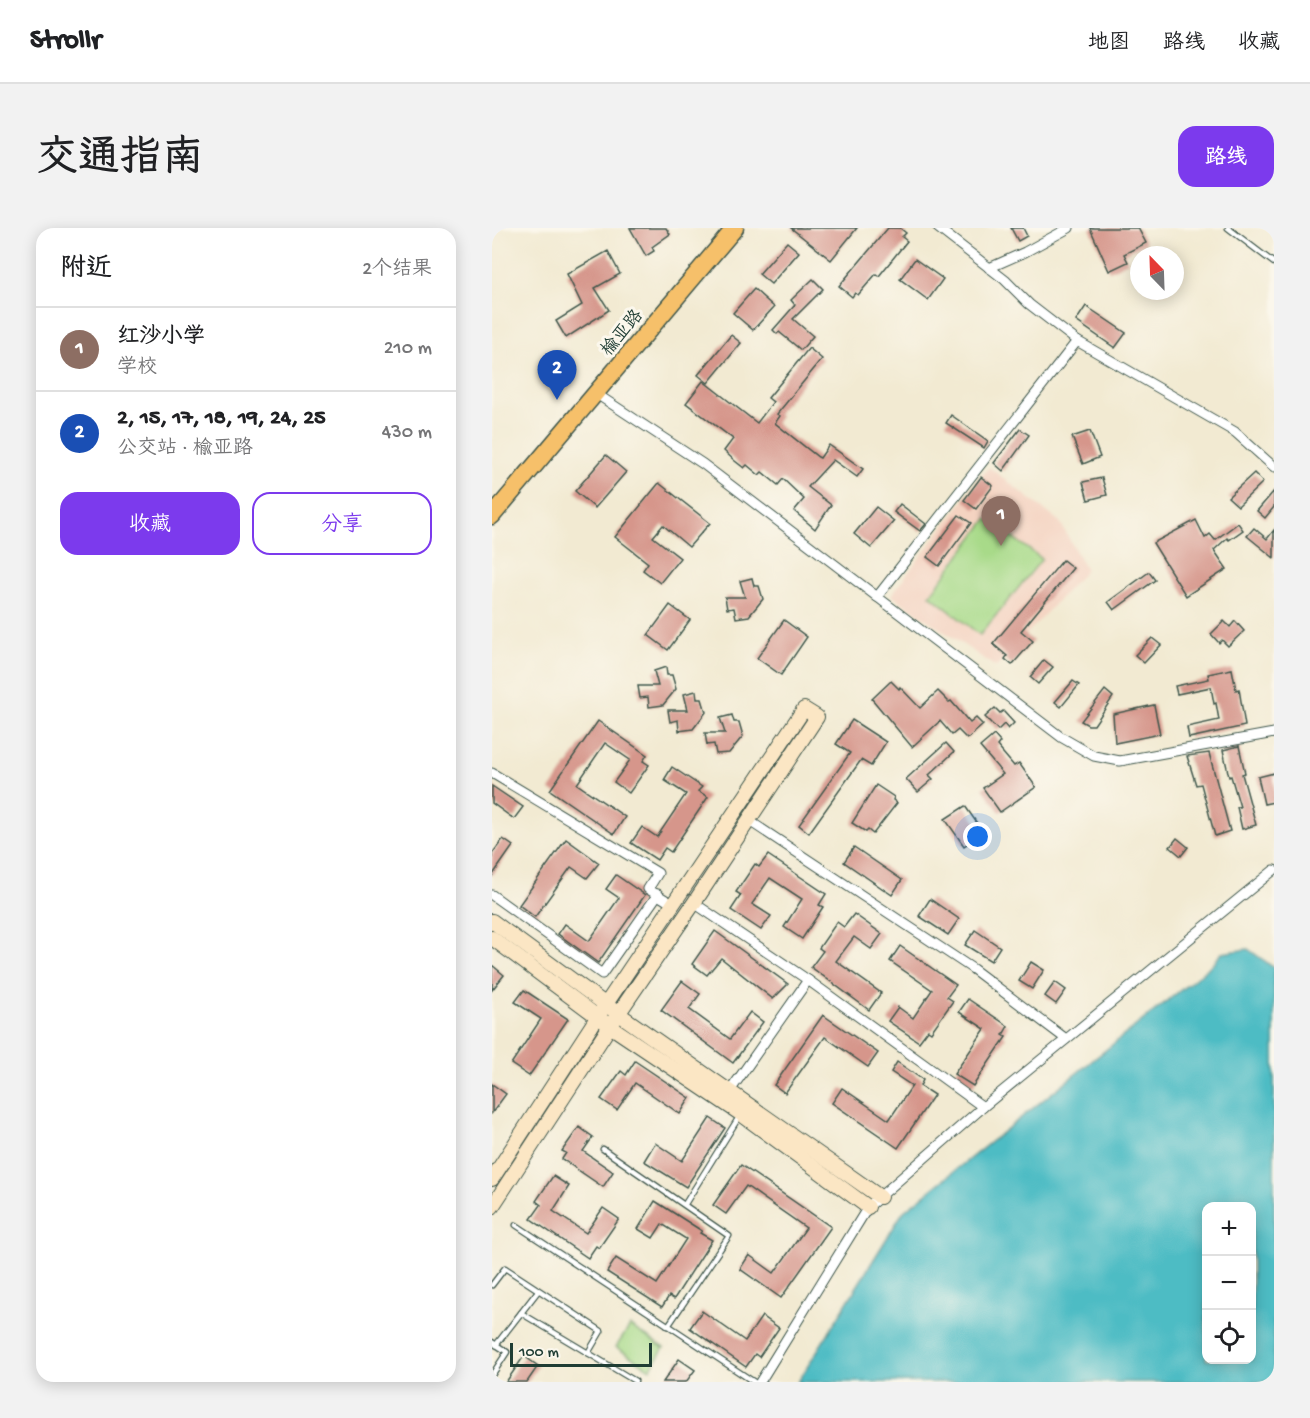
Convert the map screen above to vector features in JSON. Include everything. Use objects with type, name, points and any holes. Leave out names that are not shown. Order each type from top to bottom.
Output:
[{"type":"highway","name":"榆亚路","points":[[492,501],[722,228]]},
{"type":"highway","name":"榆亚路","points":[[492,516],[735,228]]},
{"type":"street","points":[[938,228],[1077,341],[1235,432],[1274,467]]},
{"type":"street","points":[[989,268],[1070,228]]},
{"type":"street","points":[[877,597],[1077,341]]},
{"type":"street","points":[[595,393],[703,464],[1061,737],[1094,756],[1120,761],[1274,733]]},
{"type":"street","points":[[492,1179],[804,708],[818,717],[610,1026],[492,1207]]},
{"type":"street","points":[[492,773],[658,873],[648,889],[674,904]]},
{"type":"street","points":[[748,820],[944,949],[1066,1039]]},
{"type":"street","points":[[760,1382],[868,1207],[984,1107],[1274,870]]},
{"type":"street","points":[[492,895],[602,974],[658,894]]},
{"type":"street","points":[[694,903],[808,980],[984,1107]]},
{"type":"street","points":[[492,921],[602,1010],[610,1026],[741,1114],[868,1207]]},
{"type":"street","points":[[492,938],[602,1010],[618,1014],[880,1197]]},
{"type":"street","points":[[730,1091],[808,980]]},
{"type":"lane","points":[[1227,228],[1274,263]]},
{"type":"lane","points":[[685,1204],[741,1114]]},
{"type":"lane","points":[[603,1149],[729,1236],[668,1326]]},
{"type":"lane","points":[[516,1225],[754,1382]]},
{"type":"lane","points":[[492,1285],[505,1268],[602,1331],[588,1353]]},
{"type":"lane","points":[[492,1375],[507,1352],[494,1344],[538,1291]]},
{"type":"lane","points":[[521,1312],[635,1381]]},
{"type":"shaded area","points":[[989,467],[1060,522],[1086,570],[996,667],[891,595]]},
{"type":"green space","points":[[987,519],[1042,559],[980,635],[930,595]]},
{"type":"green space","points":[[630,1326],[664,1348],[650,1369],[616,1347]]},
{"type":"water","points":[[1248,949],[1274,968],[1274,1382],[798,1382],[903,1212],[1207,969],[1222,953]]},
{"type":"building","points":[[630,228],[666,228],[670,234],[652,247],[654,251],[646,256]]},
{"type":"building","points":[[791,228],[857,228],[831,260]]},
{"type":"building","points":[[888,228],[900,228],[906,233],[902,237],[907,241],[879,276],[876,274],[858,295],[855,293],[852,297],[839,286]]},
{"type":"building","points":[[1011,228],[1023,228],[1027,236],[1018,241]]},
{"type":"building","points":[[1090,228],[1138,228],[1146,243],[1140,246],[1130,246],[1130,251],[1124,254],[1128,262],[1109,271]]},
{"type":"building","points":[[787,242],[799,252],[771,284],[759,274]]},
{"type":"building","points":[[608,251],[620,274],[595,288],[609,310],[566,338],[556,321],[582,305],[567,274]]},
{"type":"building","points":[[915,259],[943,279],[928,300],[900,279]]},
{"type":"building","points":[[813,279],[823,289],[793,319],[813,336],[801,350],[779,332],[777,334],[773,330],[795,305],[791,300]]},
{"type":"building","points":[[754,289],[774,307],[753,330],[733,313]]},
{"type":"building","points":[[1086,306],[1126,333],[1115,348],[1076,321]]},
{"type":"building","points":[[731,335],[741,343],[708,383],[698,375]]},
{"type":"building","points":[[809,348],[822,359],[777,414],[780,416],[775,423],[818,457],[820,458],[829,445],[863,469],[857,477],[833,460],[808,487],[831,505],[815,529],[794,511],[804,499],[783,479],[778,485],[762,472],[759,475],[747,465],[744,468],[735,461],[724,451],[733,439],[686,403],[703,381],[757,423],[773,402],[768,398]]},
{"type":"building","points":[[951,415],[988,441],[984,448],[946,423]]},
{"type":"building","points":[[1020,429],[1029,435],[1003,471],[994,463]]},
{"type":"building","points":[[1090,431],[1100,457],[1083,464],[1072,437]]},
{"type":"building","points":[[606,455],[626,472],[595,508],[575,491]]},
{"type":"building","points":[[1254,473],[1263,482],[1238,506],[1228,497]]},
{"type":"building","points":[[981,477],[993,486],[976,509],[964,500]]},
{"type":"building","points":[[1102,478],[1107,495],[1088,500],[1083,482]]},
{"type":"building","points":[[659,483],[710,523],[689,547],[663,525],[653,537],[680,558],[660,583],[643,570],[648,563],[615,537]]},
{"type":"building","points":[[1274,491],[1274,507],[1265,518],[1257,511]]},
{"type":"building","points":[[900,504],[926,524],[920,531],[894,512]]},
{"type":"building","points":[[876,507],[894,521],[871,548],[854,534]]},
{"type":"building","points":[[959,515],[971,523],[939,566],[927,557]]},
{"type":"building","points":[[1196,520],[1205,538],[1210,534],[1215,540],[1238,523],[1243,530],[1229,540],[1227,538],[1214,550],[1227,569],[1186,596],[1153,543]]},
{"type":"building","points":[[1254,528],[1267,539],[1274,530],[1274,558],[1247,536]]},
{"type":"building","points":[[1063,560],[1073,568],[1021,631],[1033,641],[1012,665],[1005,659],[1007,656],[993,644]]},
{"type":"building","points":[[1149,572],[1155,580],[1114,610],[1108,602]]},
{"type":"building","points":[[752,578],[754,586],[759,586],[763,599],[749,616],[736,618],[734,608],[727,609],[725,597],[745,597],[740,581]]},
{"type":"building","points":[[670,605],[690,620],[668,650],[648,635]]},
{"type":"building","points":[[784,620],[807,637],[781,675],[757,658]]},
{"type":"building","points":[[1224,621],[1230,627],[1235,621],[1244,631],[1228,646],[1222,640],[1219,643],[1211,634]]},
{"type":"building","points":[[1152,638],[1161,645],[1144,663],[1135,655]]},
{"type":"building","points":[[1044,660],[1053,667],[1038,684],[1030,677]]},
{"type":"building","points":[[666,667],[667,675],[672,675],[676,689],[663,705],[649,707],[648,697],[640,698],[638,686],[658,686],[654,671]]},
{"type":"building","points":[[1232,669],[1236,690],[1239,689],[1245,726],[1189,738],[1187,727],[1219,720],[1216,703],[1214,704],[1211,687],[1177,694],[1175,686],[1209,679],[1208,674]]},
{"type":"building","points":[[891,681],[920,708],[938,691],[949,702],[951,701],[970,723],[976,718],[983,725],[967,739],[958,730],[952,735],[940,721],[912,747],[872,699]]},
{"type":"building","points":[[1073,681],[1079,685],[1061,707],[1055,702]]},
{"type":"building","points":[[1105,690],[1113,697],[1094,725],[1081,721]]},
{"type":"building","points":[[696,691],[697,699],[702,699],[706,712],[693,729],[679,731],[678,720],[670,722],[668,710],[688,710],[684,694]]},
{"type":"building","points":[[1154,705],[1160,734],[1115,743],[1113,714]]},
{"type":"building","points":[[995,708],[1000,713],[1003,711],[1014,723],[1008,729],[1004,724],[998,730],[985,717]]},
{"type":"building","points":[[732,715],[734,722],[739,722],[743,736],[729,753],[716,754],[714,744],[707,745],[705,733],[725,733],[720,718]]},
{"type":"building","points":[[852,720],[886,742],[871,766],[861,760],[809,833],[799,825],[850,753],[836,744]]},
{"type":"building","points":[[598,721],[647,755],[643,761],[649,765],[629,793],[614,782],[630,760],[605,743],[577,784],[625,817],[614,834],[550,790]]},
{"type":"building","points":[[994,735],[1000,742],[997,746],[1014,766],[1019,763],[1036,787],[1000,812],[983,788],[1003,774],[980,747]]},
{"type":"building","points":[[946,743],[954,752],[929,775],[933,779],[918,792],[906,779]]},
{"type":"building","points":[[1239,746],[1245,773],[1242,774],[1256,825],[1242,829],[1237,807],[1240,807],[1231,776],[1229,777],[1223,750]]},
{"type":"building","points":[[1209,753],[1230,831],[1215,836],[1201,784],[1196,785],[1187,756]]},
{"type":"building","points":[[672,767],[702,787],[698,791],[708,797],[671,852],[665,848],[657,860],[631,843],[642,827],[657,837],[686,794],[664,780]]},
{"type":"building","points":[[1274,773],[1274,802],[1264,804],[1258,777]]},
{"type":"building","points":[[876,785],[894,797],[893,800],[897,803],[873,834],[852,823]]},
{"type":"building","points":[[492,786],[523,807],[514,819],[492,803]]},
{"type":"building","points":[[965,806],[984,833],[964,846],[945,819]]},
{"type":"building","points":[[1177,838],[1188,847],[1181,856],[1170,847]]},
{"type":"building","points":[[503,839],[513,846],[492,876],[492,854]]},
{"type":"building","points":[[566,839],[599,863],[587,878],[571,867],[535,917],[519,905]]},
{"type":"building","points":[[854,847],[902,880],[892,895],[844,862]]},
{"type":"building","points":[[768,855],[826,894],[819,905],[823,907],[802,939],[784,927],[802,899],[770,878],[752,904],[771,916],[761,930],[731,910],[741,895],[736,892],[755,864],[759,867]]},
{"type":"building","points":[[616,875],[645,895],[598,963],[558,934],[565,924],[589,941],[619,898],[606,889]]},
{"type":"building","points":[[930,899],[959,919],[948,935],[919,916]]},
{"type":"building","points":[[854,914],[882,934],[871,949],[854,937],[836,961],[881,993],[869,1010],[811,967],[823,951],[819,948],[837,922],[844,927]]},
{"type":"building","points":[[975,930],[1000,947],[991,961],[965,945]]},
{"type":"building","points":[[715,931],[788,984],[773,999],[721,958],[707,975],[692,964]]},
{"type":"building","points":[[900,946],[956,985],[947,997],[953,1001],[931,1032],[928,1030],[919,1042],[888,1021],[898,1007],[913,1018],[932,990],[890,961]]},
{"type":"building","points":[[1031,962],[1044,970],[1032,989],[1019,981]]},
{"type":"building","points":[[492,965],[504,975],[492,990]]},
{"type":"building","points":[[682,981],[700,994],[689,1009],[730,1039],[750,1012],[763,1022],[733,1063],[661,1010]]},
{"type":"building","points":[[1055,982],[1066,990],[1056,1004],[1045,996]]},
{"type":"building","points":[[524,990],[568,1019],[529,1076],[511,1064],[541,1019],[515,1002]]},
{"type":"building","points":[[968,999],[1008,1026],[1003,1035],[1006,1037],[973,1086],[954,1074],[985,1029],[959,1012]]},
{"type":"building","points":[[823,1015],[878,1053],[868,1067],[825,1037],[785,1093],[774,1085]]},
{"type":"building","points":[[635,1061],[690,1098],[680,1114],[635,1083],[617,1110],[601,1099],[621,1071],[626,1075]]},
{"type":"building","points":[[897,1062],[923,1080],[920,1086],[934,1095],[898,1148],[832,1103],[842,1088],[889,1120],[912,1086],[891,1072]]},
{"type":"building","points":[[492,1084],[506,1094],[492,1113]]},
{"type":"building","points":[[710,1118],[725,1128],[686,1187],[644,1161],[655,1143],[682,1161]]},
{"type":"building","points":[[579,1127],[593,1137],[583,1151],[613,1172],[603,1187],[562,1159],[566,1153],[562,1151]]},
{"type":"building","points":[[741,1165],[831,1227],[781,1298],[740,1269],[749,1255],[774,1273],[806,1228],[746,1186],[726,1214],[713,1205]]},
{"type":"building","points":[[553,1176],[569,1186],[553,1211],[586,1233],[603,1208],[619,1219],[599,1248],[596,1246],[588,1258],[531,1219],[541,1205],[536,1201]]},
{"type":"building","points":[[655,1201],[712,1240],[674,1299],[669,1296],[662,1307],[607,1272],[616,1258],[657,1284],[686,1239],[662,1224],[653,1238],[638,1229]]},
{"type":"building","points":[[702,1311],[745,1341],[762,1316],[779,1328],[759,1357],[755,1354],[746,1367],[690,1328]]},
{"type":"building","points":[[524,1356],[538,1366],[527,1382],[506,1382]]},
{"type":"building","points":[[679,1359],[695,1370],[686,1382],[663,1382]]},
{"type":"place","name":"2, 15, 17, 18, 19, 24, 25","points":[[557,400]]},
{"type":"place","name":"红沙小学","points":[[1001,546]]}]
